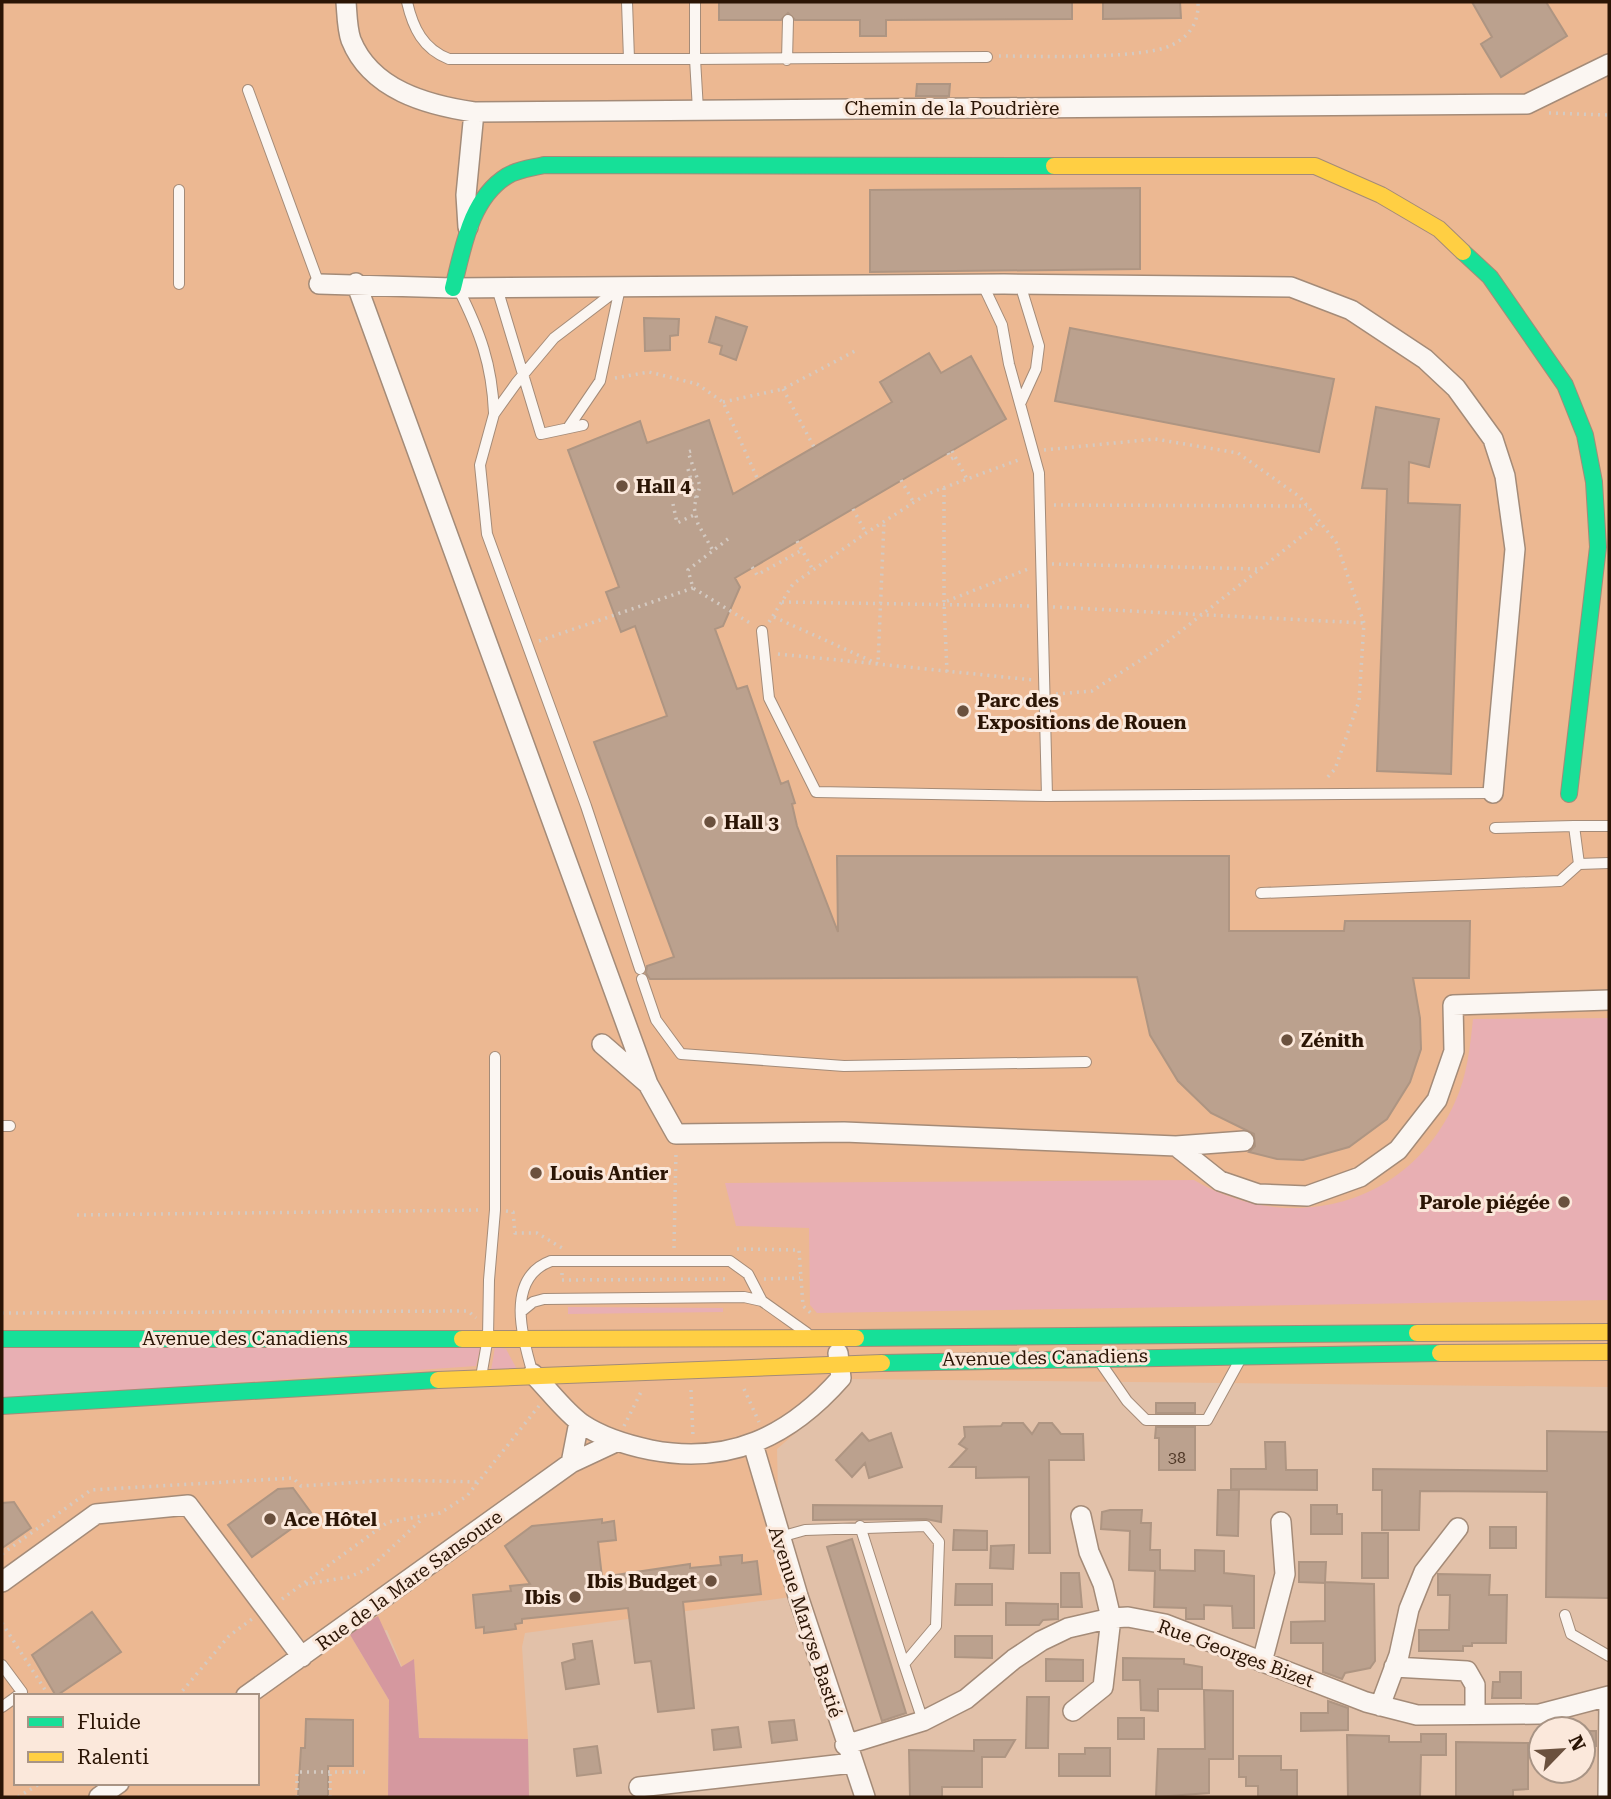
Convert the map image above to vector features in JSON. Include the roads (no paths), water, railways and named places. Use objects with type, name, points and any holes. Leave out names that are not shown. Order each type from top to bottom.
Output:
[{"type":"main road","points":[[455,288],[468,227],[487,195],[508,176],[544,164],[1315,166],[1381,195],[1439,229],[1490,276],[1565,385],[1585,435],[1594,482],[1598,547],[1569,794]]},
{"type":"main road","name":"Avenue des Canadiens","points":[[2,1339],[1609,1332]]},
{"type":"main road","name":"Avenue des Canadiens","points":[[2,1406],[533,1374],[839,1363],[1244,1353],[1609,1352]]},
{"type":"street","name":"Chemin de la Poudrière","points":[[346,2],[351,40],[377,75],[392,87],[432,106],[474,112],[1527,104],[1609,64]]},
{"type":"street","points":[[468,227],[466,195],[474,112]]},
{"type":"street","points":[[356,283],[648,1084],[676,1134],[844,1132],[1176,1146],[1244,1141]]},
{"type":"street","points":[[319,284],[455,288],[983,284],[1291,287],[1351,310],[1425,359],[1456,388],[1493,439],[1505,476],[1515,549],[1493,793]]},
{"type":"street","points":[[1176,1146],[1220,1181],[1258,1194],[1307,1196],[1360,1177],[1398,1150],[1437,1100],[1454,1051],[1454,1005],[1609,1000]]},
{"type":"street","points":[[602,1044],[648,1084]]},
{"type":"street","points":[[533,1374],[579,1422],[602,1436],[685,1456],[694,1455],[760,1441],[814,1405],[841,1378],[837,1337]]},
{"type":"street","points":[[571,1463],[579,1422]]},
{"type":"street","name":"Rue de la Mare Sansoure","points":[[250,1694],[571,1463],[618,1441]]},
{"type":"street","name":"Avenue Maryse Bastié","points":[[760,1441],[779,1537],[864,1797]]},
{"type":"street","points":[[2,1582],[96,1514],[188,1505],[302,1657]]},
{"type":"street","points":[[1073,1711],[1103,1687],[1111,1618],[1103,1584],[1089,1552],[1081,1516]]},
{"type":"street","points":[[1262,1662],[1285,1574],[1281,1522]]},
{"type":"street","points":[[1380,1706],[1394,1667],[1409,1609],[1424,1572],[1458,1528]]},
{"type":"street","name":"Rue Georges Bizet","points":[[639,1787],[849,1754],[966,1699],[1014,1658],[1041,1641],[1068,1628],[1111,1618],[1128,1617],[1165,1624],[1380,1706],[1417,1715],[1540,1714],[1609,1696]]},
{"type":"street","points":[[1394,1667],[1466,1671],[1475,1685],[1475,1714]]},
{"type":"street","points":[[1608,1797],[1609,1702]]},
{"type":"street","points":[[99,1797],[116,1785]]},
{"type":"lane","points":[[407,2],[424,43],[436,54],[449,59],[787,60],[986,57]]},
{"type":"lane","points":[[627,2],[629,59]]},
{"type":"lane","points":[[695,2],[698,110]]},
{"type":"lane","points":[[787,60],[788,20]]},
{"type":"lane","points":[[248,90],[319,284]]},
{"type":"lane","points":[[179,190],[179,284]]},
{"type":"lane","points":[[983,284],[1002,325],[1020,404],[1036,451],[1042,563],[1047,796]]},
{"type":"lane","points":[[1020,284],[1040,346],[1036,369],[1020,404]]},
{"type":"lane","points":[[455,288],[473,318],[492,373],[494,414],[480,465],[486,534],[528,646],[656,1020],[681,1054],[844,1066],[1086,1062]]},
{"type":"lane","points":[[497,288],[541,434],[583,425]]},
{"type":"lane","points":[[494,414],[554,338],[620,288]]},
{"type":"lane","points":[[568,428],[600,381],[620,288]]},
{"type":"lane","points":[[762,631],[769,698],[816,792],[1047,796],[1493,793]]},
{"type":"lane","points":[[1495,828],[1609,825]]},
{"type":"lane","points":[[1574,826],[1578,864]]},
{"type":"lane","points":[[1261,893],[1560,881],[1578,864],[1609,863]]},
{"type":"lane","points":[[481,1377],[488,1337],[489,1280],[495,1210],[495,1057]]},
{"type":"lane","points":[[533,1374],[521,1337],[524,1290],[531,1272],[551,1261],[730,1261],[748,1274],[762,1301]]},
{"type":"lane","points":[[522,1311],[533,1302],[544,1299],[737,1297],[762,1301],[813,1337]]},
{"type":"lane","points":[[1096,1356],[1127,1401],[1146,1420],[1207,1420],[1244,1353]]},
{"type":"lane","points":[[779,1537],[805,1530],[860,1526],[926,1526],[939,1542],[936,1626],[904,1664]]},
{"type":"lane","points":[[860,1526],[923,1721]]},
{"type":"lane","points":[[1565,1615],[1571,1634],[1609,1656]]},
{"type":"lane","points":[[2,1665],[22,1692],[19,1694]]},
{"type":"place","name":"Hall 4","points":[[622,486]]},
{"type":"place","name":"Parc des Expositions de Rouen","points":[[963,711]]},
{"type":"place","name":"Hall 3","points":[[710,822]]},
{"type":"place","name":"Zénith","points":[[1287,1040]]},
{"type":"place","name":"Louis Antier","points":[[536,1173]]},
{"type":"place","name":"Parole piégée","points":[[1564,1202]]},
{"type":"place","name":"Ace Hôtel","points":[[270,1519]]},
{"type":"place","name":"Ibis Budget","points":[[711,1581]]},
{"type":"place","name":"Ibis","points":[[575,1597]]}]
